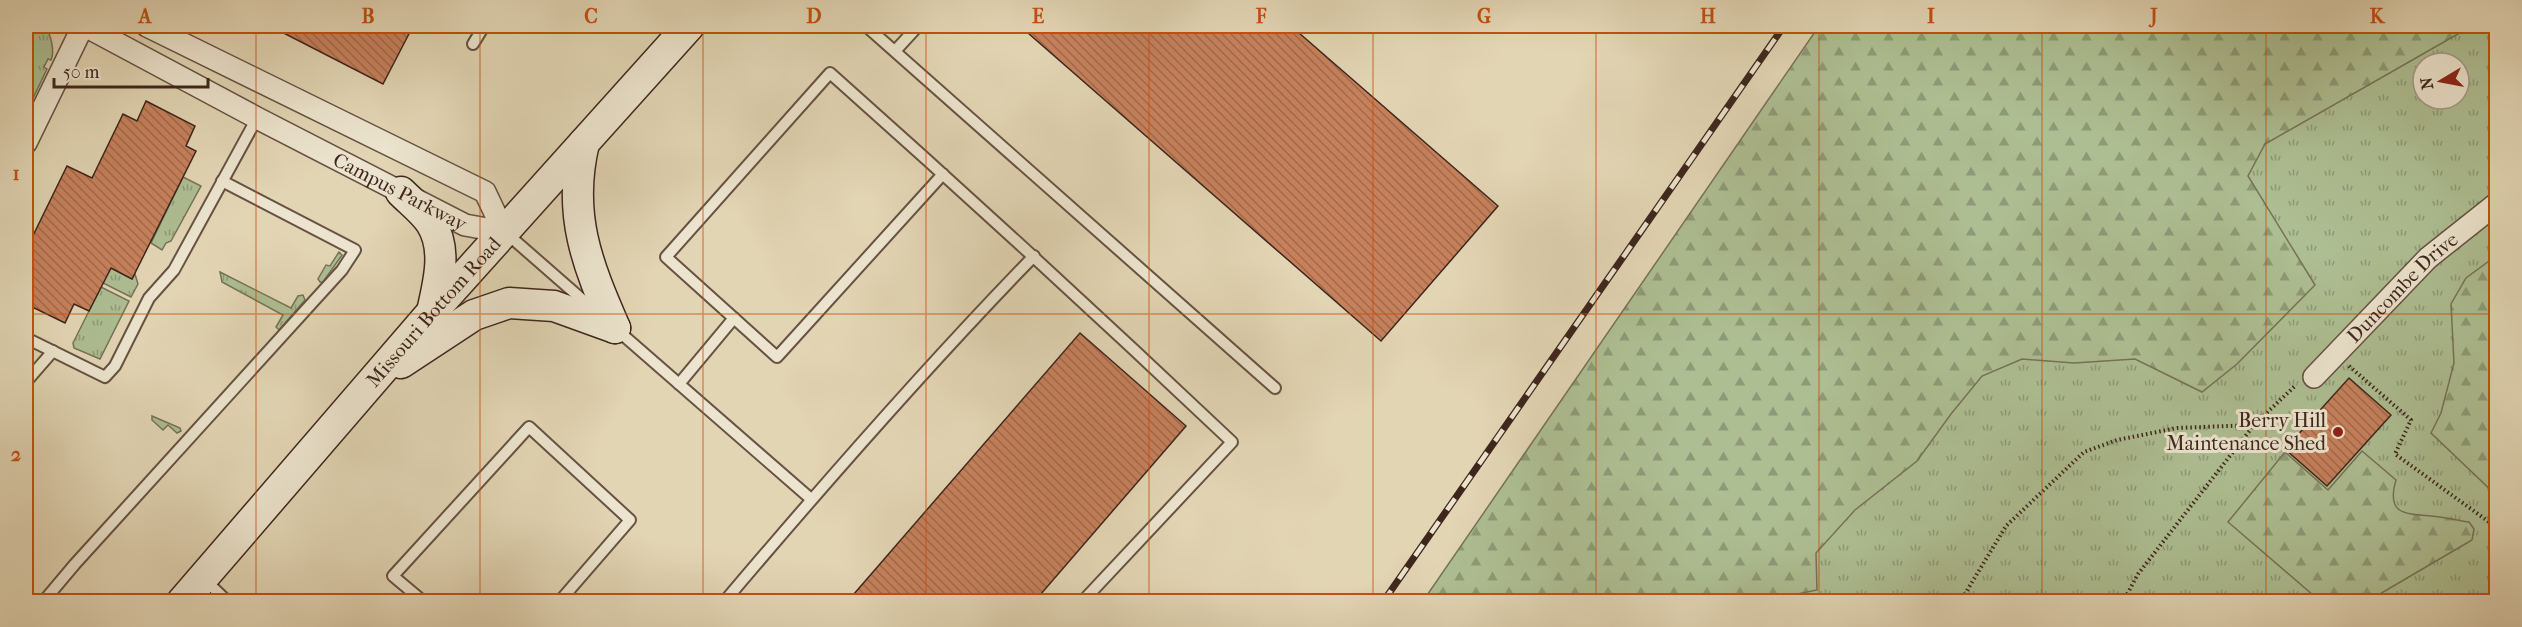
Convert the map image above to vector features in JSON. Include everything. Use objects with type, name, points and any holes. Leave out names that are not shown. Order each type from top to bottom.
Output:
[{"type":"street","name":"Campus Parkway","points":[[84,26],[465,225],[504,232]]},
{"type":"street","points":[[26,142],[84,26]]},
{"type":"street","name":"Campus Parkway","points":[[147,26],[485,192],[504,232]]},
{"type":"street","name":"Missouri Bottom Road","points":[[182,602],[432,312],[689,26]]},
{"type":"street","points":[[584,143],[580,160],[579,229],[591,273],[615,328]]},
{"type":"street","points":[[401,192],[432,223],[440,250],[440,275],[432,312]]},
{"type":"street","name":"Duncombe Drive","points":[[2314,377],[2428,258],[2496,204]]},
{"type":"street","points":[[372,383],[474,315],[509,303],[554,306],[615,328]]},
{"type":"lane","points":[[473,44],[484,26]]},
{"type":"lane","points":[[866,26],[1275,388]]},
{"type":"lane","points":[[895,51],[918,26]]},
{"type":"lane","points":[[943,174],[777,357],[666,257],[830,73],[943,174],[1034,256],[1232,442],[1082,602]]},
{"type":"lane","points":[[26,338],[105,377],[115,366],[149,298],[174,270],[257,118]]},
{"type":"lane","points":[[43,602],[342,270],[355,250],[222,181]]},
{"type":"lane","points":[[504,232],[811,499]]},
{"type":"lane","points":[[724,602],[811,499],[986,305],[1034,256]]},
{"type":"lane","points":[[679,384],[734,318]]},
{"type":"lane","points":[[26,382],[53,351]]},
{"type":"lane","points":[[424,602],[393,576],[530,427],[630,520],[559,602]]},
{"type":"lane","points":[[202,577],[228,602]]},
{"type":"path","points":[[2123,602],[2138,574],[2254,425],[2292,387],[2347,364],[2411,420],[2395,454],[2496,527]]},
{"type":"path","points":[[1960,602],[2006,526],[2084,452],[2117,440],[2178,428],[2254,425]]},
{"type":"path","points":[[2491,602],[2496,596]]},
{"type":"green space","points":[[26,26],[45,26],[51,38],[53,52],[51,60],[48,59],[44,67],[47,69],[26,113]]},
{"type":"green space","points":[[1819,26],[2472,26],[2428,51],[2411,51],[2411,61],[2265,144],[2248,176],[2315,285],[2237,364],[2202,392],[2135,359],[2074,363],[2022,359],[1982,376],[1917,461],[1855,510],[1816,553],[1817,590],[1778,598],[1776,601],[1423,601]]},
{"type":"green space","points":[[2400,26],[2496,26],[2496,601],[1753,602],[1811,507],[2268,95]]},
{"type":"green space","points":[[183,177],[201,186],[171,241],[166,243],[162,250],[151,243]]},
{"type":"green space","points":[[339,252],[342,255],[323,282],[320,282],[318,279],[326,265],[330,266]]},
{"type":"green space","points":[[2496,256],[2496,495],[2431,433],[2441,413],[2454,363],[2451,304],[2466,278]]},
{"type":"green space","points":[[111,268],[132,279],[135,274],[138,284],[131,297],[103,283]]},
{"type":"green space","points":[[220,272],[291,308],[298,296],[303,295],[305,300],[279,330],[276,327],[283,315],[222,282]]},
{"type":"green space","points":[[101,287],[129,301],[100,359],[74,348],[73,343]]},
{"type":"green space","points":[[152,416],[180,428],[181,431],[177,433],[168,425],[163,430],[152,420]]},
{"type":"green space","points":[[2362,451],[2396,480],[2393,500],[2400,510],[2405,513],[2469,522],[2474,529],[2472,540],[2368,601],[2320,601],[2228,522],[2285,452],[2328,490]]},
{"type":"building","points":[[270,26],[413,26],[383,84]]},
{"type":"building","points":[[1020,26],[1291,26],[1498,206],[1381,341]]},
{"type":"building","points":[[146,101],[195,126],[186,146],[196,151],[132,279],[111,268],[89,311],[74,304],[65,323],[26,304],[26,250],[67,166],[92,178],[123,114],[137,121]]},
{"type":"building","points":[[1080,333],[1186,426],[1034,602],[847,602]]},
{"type":"building","name":"Berry Hill Maintenance Shed","points":[[2349,378],[2391,415],[2327,486],[2285,449]]},
{"type":"railway","points":[[1383,602],[1784,26]]},
{"type":"place","name":"Berry Hill Maintenance Shed","points":[[2338,432]]}]
